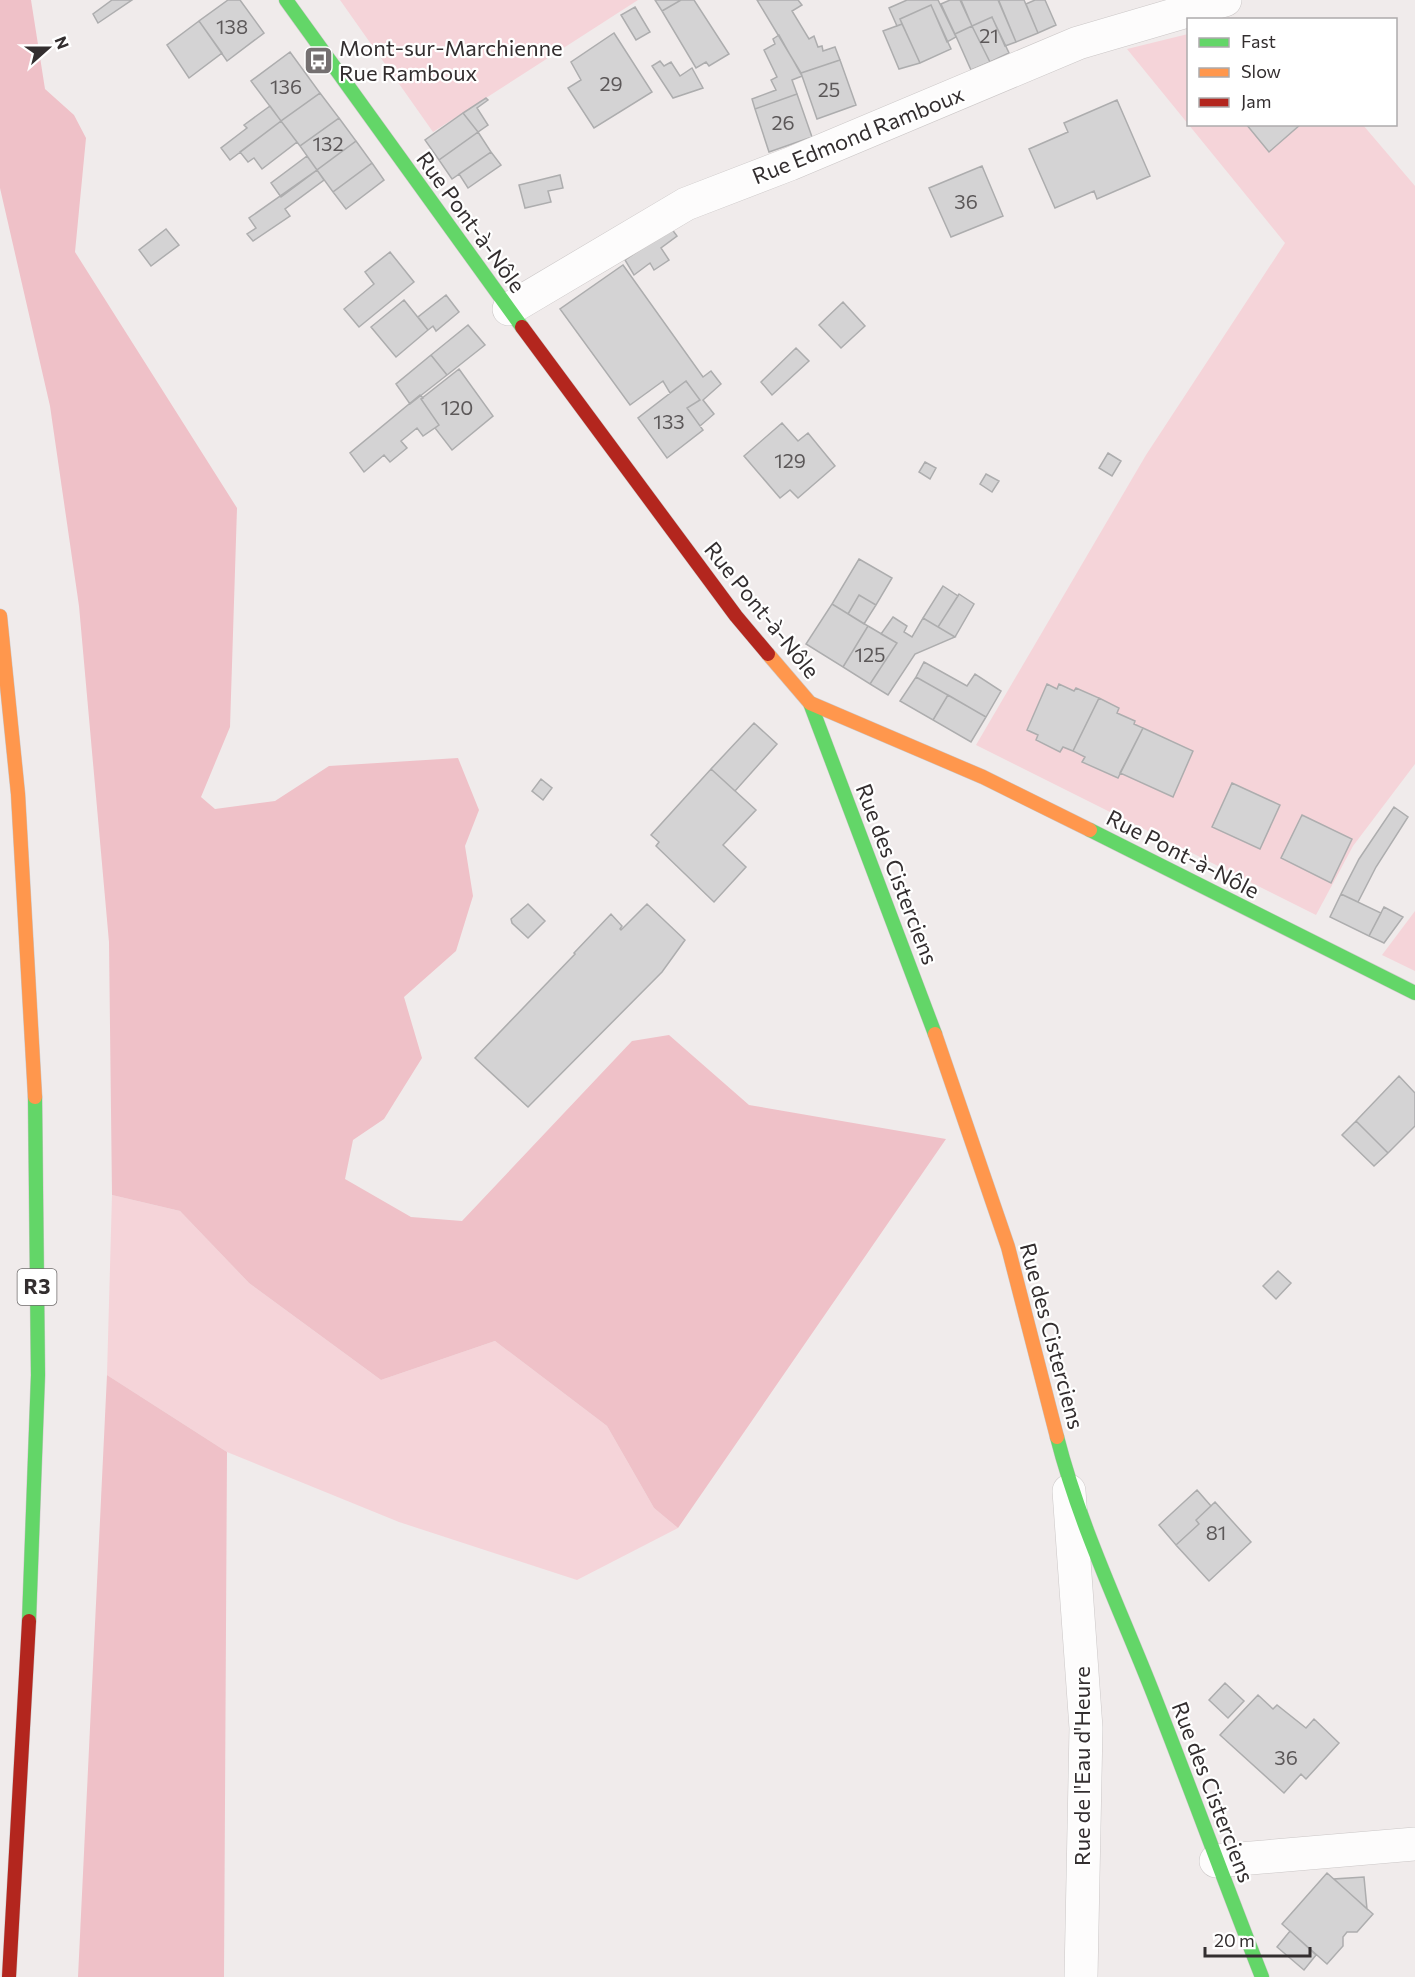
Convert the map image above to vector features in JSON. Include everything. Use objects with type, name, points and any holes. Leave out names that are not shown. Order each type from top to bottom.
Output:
[{"type":"main road","name":"Rue Pont-à-Nôle","points":[[286,0],[508,309],[736,616],[810,703],[983,777],[1415,993]]},
{"type":"main road","name":"R3","points":[[0,616],[18,794],[34,1058],[38,1351],[28,1660],[9,1977]]},
{"type":"main road","name":"Rue des Cisterciens","points":[[810,703],[940,1046],[1008,1248],[1069,1483],[1159,1708],[1262,1977]]},
{"type":"main road","points":[[11,1958],[15,1977]]},
{"type":"street","name":"Rue Edmond Ramboux","points":[[508,309],[686,204],[790,164],[1078,43],[1225,0]]},
{"type":"street","name":"Rue de l'Eau d'Heure","points":[[1069,1483],[1086,1728],[1081,1977]]},
{"type":"street","points":[[1216,1861],[1415,1844]]},
{"type":"shaded area","points":[[0,0],[31,0],[45,89],[74,115],[86,138],[75,252],[237,508],[230,727],[201,797],[215,809],[275,801],[329,766],[458,758],[479,810],[465,846],[473,896],[456,951],[404,997],[422,1058],[384,1119],[353,1140],[345,1179],[411,1217],[462,1221],[632,1041],[669,1035],[749,1105],[946,1139],[678,1528],[654,1508],[607,1426],[495,1341],[381,1380],[249,1283],[180,1211],[112,1195],[109,942],[79,606],[50,406],[0,188]]},
{"type":"shaded area","points":[[340,0],[638,0],[433,132]]},
{"type":"shaded area","points":[[1187,34],[1187,123],[1127,49]]},
{"type":"shaded area","points":[[1190,126],[1364,126],[1415,186],[1415,764],[1353,846],[1316,915],[976,745],[1146,455],[1285,243]]},
{"type":"shaded area","points":[[1415,911],[1415,971],[1382,955]]},
{"type":"shaded area","points":[[112,1195],[180,1211],[249,1283],[381,1380],[495,1341],[607,1426],[654,1508],[678,1528],[577,1580],[399,1522],[227,1452],[107,1375]]},
{"type":"shaded area","points":[[107,1375],[227,1452],[224,1977],[78,1977]]},
{"type":"building","points":[[112,0],[132,0],[98,23],[93,14]]},
{"type":"building","points":[[228,0],[240,0],[264,33],[227,61],[199,21]]},
{"type":"building","points":[[655,0],[681,0],[662,11]]},
{"type":"building","points":[[681,0],[694,0],[729,54],[709,66],[706,62],[696,68],[662,11]]},
{"type":"building","points":[[757,0],[798,0],[802,5],[792,11],[809,39],[814,36],[818,47],[822,46],[823,51],[835,47],[840,60],[801,73]]},
{"type":"building","points":[[907,0],[938,0],[956,37],[947,42],[931,5],[900,19],[902,24],[897,26],[889,8]]},
{"type":"building","points":[[950,0],[960,0],[972,26],[955,34],[941,4]]},
{"type":"building","points":[[961,0],[998,0],[1016,42],[1005,46],[992,17],[972,26]]},
{"type":"building","points":[[1000,0],[1024,0],[1038,33],[1016,42]]},
{"type":"building","points":[[1035,0],[1045,0],[1056,25],[1038,33],[1026,4]]},
{"type":"building","points":[[931,5],[951,49],[920,63],[900,19]]},
{"type":"building","points":[[635,7],[650,32],[636,40],[621,15]]},
{"type":"building","points":[[992,17],[1009,53],[990,62],[972,26]]},
{"type":"building","points":[[199,21],[222,53],[189,78],[167,45]]},
{"type":"building","points":[[902,24],[920,63],[899,69],[883,31]]},
{"type":"building","points":[[972,26],[990,62],[971,70],[955,34]]},
{"type":"building","points":[[614,33],[652,92],[594,128],[568,88],[581,80],[571,62]]},
{"type":"building","points":[[779,35],[802,76],[792,80],[797,94],[755,109],[752,99],[776,90],[771,80],[777,77],[764,50],[775,44],[773,39]]},
{"type":"building","points":[[290,52],[320,93],[281,121],[251,81]]},
{"type":"building","points":[[840,60],[856,105],[817,119],[801,73]]},
{"type":"building","points":[[660,61],[664,66],[671,62],[680,76],[692,68],[703,88],[673,98],[652,66]]},
{"type":"building","points":[[320,93],[339,118],[300,146],[281,121]]},
{"type":"building","points":[[797,94],[812,137],[769,152],[755,109]]},
{"type":"building","points":[[486,98],[488,100],[477,108],[488,125],[478,132],[463,113]]},
{"type":"building","points":[[1117,100],[1150,176],[1097,199],[1094,191],[1055,208],[1029,149],[1068,132],[1064,123]]},
{"type":"building","points":[[270,106],[281,121],[230,160],[221,148],[247,128],[244,125]]},
{"type":"building","points":[[463,113],[478,132],[439,160],[425,140]]},
{"type":"building","points":[[339,118],[356,141],[317,170],[300,146]]},
{"type":"building","points":[[281,121],[297,142],[262,169],[254,158],[248,162],[240,152]]},
{"type":"building","points":[[1248,126],[1299,126],[1269,152]]},
{"type":"building","points":[[478,132],[491,152],[452,179],[439,160]]},
{"type":"building","points":[[356,141],[372,163],[333,192],[317,170]]},
{"type":"building","points":[[491,152],[501,165],[468,188],[459,174]]},
{"type":"building","points":[[307,156],[317,170],[281,197],[271,183]]},
{"type":"building","points":[[372,163],[384,180],[346,209],[333,192]]},
{"type":"building","points":[[982,166],[1003,216],[951,237],[929,188]]},
{"type":"building","points":[[317,170],[324,180],[285,209],[290,216],[253,241],[247,234],[256,228],[249,218]]},
{"type":"building","points":[[560,175],[563,188],[548,191],[551,202],[525,208],[519,185]]},
{"type":"building","points":[[671,228],[677,236],[661,248],[669,260],[654,270],[650,263],[634,275],[625,260]]},
{"type":"building","points":[[166,229],[179,245],[151,266],[139,250]]},
{"type":"building","points":[[390,252],[414,282],[359,327],[344,309],[374,284],[365,272]]},
{"type":"building","points":[[623,265],[703,377],[711,371],[721,384],[703,400],[714,414],[700,426],[687,408],[700,400],[686,381],[670,393],[663,381],[630,405],[560,309]]},
{"type":"building","points":[[446,295],[459,312],[436,331],[433,326],[428,330],[418,317]]},
{"type":"building","points":[[404,300],[428,330],[396,357],[371,327]]},
{"type":"building","points":[[843,302],[865,326],[841,348],[819,325]]},
{"type":"building","points":[[468,325],[485,345],[447,375],[431,355]]},
{"type":"building","points":[[796,348],[809,361],[772,395],[761,382]]},
{"type":"building","points":[[431,355],[447,375],[410,404],[396,384]]},
{"type":"building","points":[[459,369],[493,416],[452,450],[435,428],[439,425],[421,399]]},
{"type":"building","points":[[686,381],[700,400],[687,408],[703,430],[667,458],[638,418]]},
{"type":"building","points":[[420,395],[439,425],[423,436],[417,428],[401,441],[407,448],[390,462],[384,455],[364,472],[350,453]]},
{"type":"building","points":[[782,423],[798,441],[808,433],[835,466],[798,498],[790,490],[780,498],[744,456]]},
{"type":"building","points":[[1108,453],[1121,461],[1112,476],[1099,468]]},
{"type":"building","points":[[925,462],[936,468],[930,479],[919,472]]},
{"type":"building","points":[[986,474],[999,481],[992,492],[980,484]]},
{"type":"building","points":[[859,559],[892,578],[876,605],[859,595],[848,614],[832,604]]},
{"type":"building","points":[[943,586],[958,596],[938,627],[923,618]]},
{"type":"building","points":[[959,594],[974,604],[955,637],[938,627]]},
{"type":"building","points":[[859,595],[876,605],[864,624],[848,614]]},
{"type":"building","points":[[832,604],[868,626],[843,667],[806,644]]},
{"type":"building","points":[[893,617],[907,626],[904,632],[912,637],[923,618],[955,637],[915,654],[888,695],[870,684],[897,643],[881,634]]},
{"type":"building","points":[[868,626],[897,643],[870,684],[843,667]]},
{"type":"building","points":[[924,662],[967,686],[975,674],[1001,691],[986,717],[916,677]]},
{"type":"building","points":[[916,677],[948,695],[933,720],[900,701]]},
{"type":"building","points":[[1047,684],[1057,689],[1059,684],[1074,691],[1076,688],[1099,698],[1073,751],[1063,747],[1060,752],[1036,740],[1038,735],[1027,730]]},
{"type":"building","points":[[948,695],[986,717],[971,742],[933,720]]},
{"type":"building","points":[[1099,698],[1119,708],[1117,713],[1135,721],[1134,724],[1143,728],[1118,778],[1082,762],[1085,757],[1073,751]]},
{"type":"building","points":[[754,723],[777,744],[735,791],[711,769]]},
{"type":"building","points":[[1143,728],[1193,751],[1173,797],[1120,773]]},
{"type":"building","points":[[711,769],[756,810],[723,845],[746,867],[714,902],[656,846],[659,842],[651,835]]},
{"type":"building","points":[[541,779],[552,788],[543,800],[532,791]]},
{"type":"building","points":[[1232,783],[1280,805],[1260,849],[1212,827]]},
{"type":"building","points":[[1394,807],[1408,817],[1376,867],[1358,902],[1341,894],[1359,859]]},
{"type":"building","points":[[1302,815],[1352,839],[1331,883],[1281,858]]},
{"type":"building","points":[[1341,894],[1381,913],[1369,936],[1330,917]]},
{"type":"building","points":[[528,904],[545,921],[528,938],[512,923],[511,919]]},
{"type":"building","points":[[647,904],[685,940],[662,972],[528,1107],[475,1058],[611,914],[622,926],[621,930]]},
{"type":"building","points":[[1384,907],[1403,917],[1384,943],[1369,936]]},
{"type":"building","points":[[1399,1076],[1415,1093],[1415,1126],[1388,1153],[1356,1121]]},
{"type":"building","points":[[1356,1121],[1388,1153],[1374,1166],[1342,1135]]},
{"type":"building","points":[[1278,1271],[1291,1283],[1276,1299],[1263,1286]]},
{"type":"building","points":[[1197,1490],[1211,1506],[1196,1520],[1199,1524],[1176,1545],[1159,1525]]},
{"type":"building","points":[[1215,1502],[1251,1542],[1209,1581],[1176,1545],[1199,1524],[1196,1520]]},
{"type":"building","points":[[1225,1683],[1244,1701],[1228,1718],[1209,1700]]},
{"type":"building","points":[[1258,1695],[1273,1709],[1277,1705],[1306,1728],[1314,1719],[1339,1743],[1306,1779],[1301,1774],[1284,1793],[1220,1735]]},
{"type":"building","points":[[1327,1873],[1373,1914],[1357,1932],[1347,1932],[1343,1937],[1343,1946],[1327,1964],[1282,1924]]},
{"type":"building","points":[[1364,1877],[1367,1909],[1334,1879]]},
{"type":"building","points":[[1290,1931],[1316,1955],[1304,1970],[1277,1947]]},
{"type":"traffic: fast","points":[[286,0],[522,327]]},
{"type":"traffic: fast","points":[[810,703],[935,1034]]},
{"type":"traffic: fast","points":[[1090,830],[1415,993]]},
{"type":"traffic: fast","points":[[29,1621],[38,1375],[35,1097]]},
{"type":"traffic: fast","points":[[1057,1437],[1076,1501],[1262,1977]]},
{"type":"traffic: slow","points":[[0,616],[18,794],[35,1097]]},
{"type":"traffic: slow","points":[[768,654],[810,703],[983,777],[1090,830]]},
{"type":"traffic: slow","points":[[935,1034],[1008,1247],[1057,1437]]},
{"type":"traffic: jam","points":[[522,327],[736,616],[768,654]]},
{"type":"traffic: jam","points":[[9,1977],[29,1621]]},
{"type":"place","name":"Mont-sur-Marchienne Rue Ramboux","points":[[318,61]]}]
